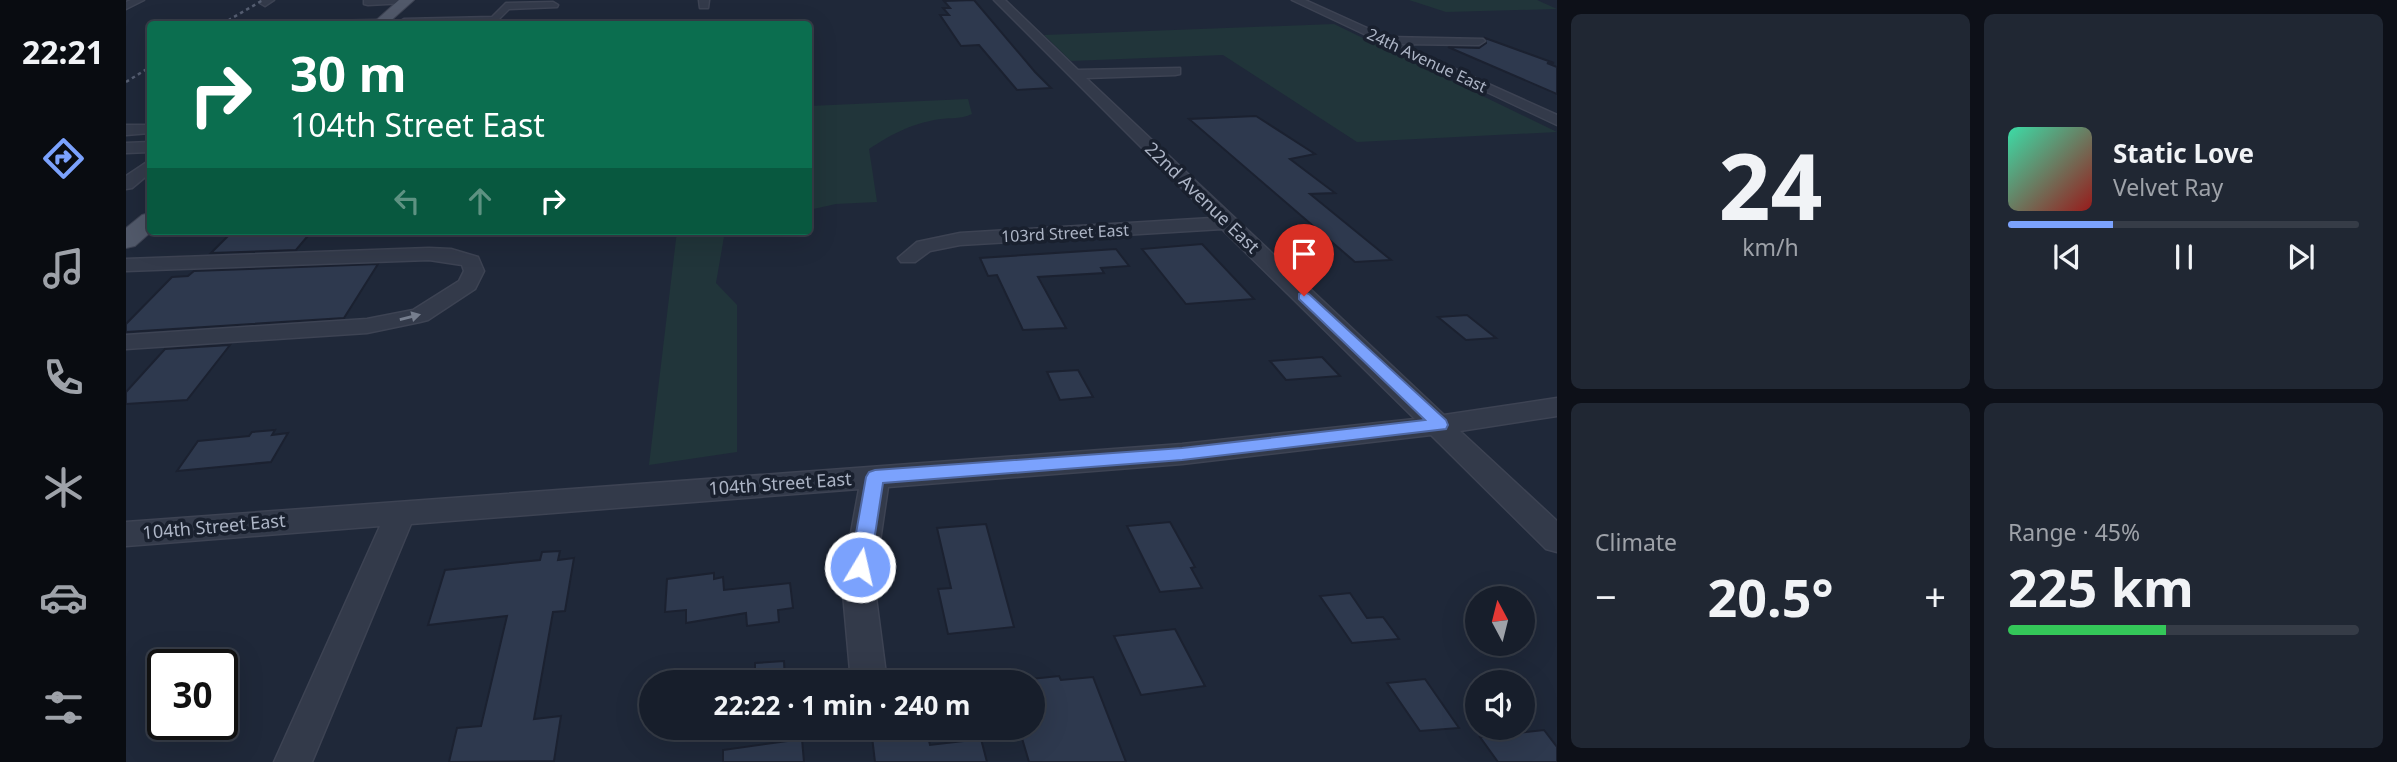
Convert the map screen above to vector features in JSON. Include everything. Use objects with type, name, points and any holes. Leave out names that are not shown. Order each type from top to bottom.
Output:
[{"type":"main road","points":[[383,21],[407,0]]},
{"type":"main road","points":[[126,241],[147,223]]},
{"type":"street","points":[[126,6],[139,0]]},
{"type":"street","points":[[370,0],[368,2],[407,0]]},
{"type":"street","name":"22nd Avenue East","points":[[999,0],[1557,540]]},
{"type":"street","name":"24th Avenue East","points":[[1297,0],[1557,121]]},
{"type":"street","points":[[543,20],[554,2]]},
{"type":"street","points":[[450,21],[495,20],[506,6],[554,2]]},
{"type":"street","points":[[1383,40],[1479,41]]},
{"type":"street","points":[[1075,74],[1175,71]]},
{"type":"street","points":[[126,130],[147,129]]},
{"type":"street","points":[[126,148],[147,147]]},
{"type":"street","points":[[126,184],[140,169]]},
{"type":"street","name":"103rd Street East","points":[[908,258],[924,246],[960,239],[1227,223]]},
{"type":"street","points":[[126,265],[451,255],[471,261],[474,271],[468,285],[420,315],[368,326],[126,342]]},
{"type":"street","name":"104th Street East","points":[[126,534],[1182,454],[1440,425],[1557,407]]},
{"type":"street","points":[[868,670],[858,582],[875,477]]},
{"type":"street","points":[[293,762],[401,512]]},
{"type":"green space","points":[[1409,0],[1537,0],[1557,9],[1446,12]]},
{"type":"green space","points":[[1334,24],[1557,132],[1357,142],[1223,55],[1071,61],[1044,35]]},
{"type":"green space","points":[[968,99],[972,114],[916,125],[869,149],[877,202],[836,204],[812,209],[812,106]]},
{"type":"green space","points":[[677,235],[724,235],[716,283],[737,305],[737,452],[649,465]]},
{"type":"building","points":[[974,0],[1051,88],[1017,90],[979,45],[961,46],[940,15],[949,15],[943,8],[950,8],[944,1]]},
{"type":"building","points":[[1485,38],[1554,63],[1547,63],[1557,67],[1557,94],[1448,47],[1479,48],[1486,43]]},
{"type":"building","points":[[1256,116],[1315,154],[1290,159],[1335,193],[1310,194],[1391,260],[1355,262],[1189,119]]},
{"type":"building","points":[[229,235],[309,235],[296,250],[211,253]]},
{"type":"building","points":[[1202,244],[1254,299],[1186,304],[1142,249]]},
{"type":"building","points":[[1116,249],[1129,266],[1101,268],[1104,273],[1038,277],[1066,328],[1023,330],[997,275],[988,276],[980,258]]},
{"type":"building","points":[[378,264],[344,318],[126,332],[126,324],[172,277],[188,276],[194,271]]},
{"type":"building","points":[[1467,315],[1496,338],[1466,340],[1438,317]]},
{"type":"building","points":[[230,345],[187,400],[126,404],[126,392],[165,349]]},
{"type":"building","points":[[1322,357],[1340,376],[1286,380],[1270,361]]},
{"type":"building","points":[[1078,370],[1093,397],[1060,400],[1047,372]]},
{"type":"building","points":[[275,430],[272,435],[288,433],[271,462],[177,471],[198,441],[249,436],[252,432]]},
{"type":"building","points":[[1170,522],[1195,567],[1191,568],[1202,588],[1160,592],[1127,526]]},
{"type":"building","points":[[986,524],[1014,627],[948,634],[938,589],[951,588],[937,528]]},
{"type":"building","points":[[560,551],[558,560],[574,558],[565,611],[553,612],[534,719],[561,716],[554,761],[449,762],[457,728],[481,726],[507,616],[428,625],[445,570],[540,560],[542,552]]},
{"type":"building","points":[[714,573],[714,579],[723,577],[724,590],[790,583],[793,608],[778,610],[779,622],[747,626],[746,613],[686,623],[686,610],[665,612],[667,579]]},
{"type":"building","points":[[1350,593],[1367,618],[1383,617],[1399,639],[1352,643],[1320,596]]},
{"type":"building","points":[[1175,629],[1205,686],[1141,695],[1114,636]]},
{"type":"building","points":[[784,661],[784,670],[755,670],[755,663]]},
{"type":"building","points":[[1059,676],[1061,680],[1093,677],[1126,762],[1029,762],[1023,740],[1045,740],[1045,678]]},
{"type":"building","points":[[1425,679],[1459,728],[1420,731],[1387,683]]},
{"type":"building","points":[[1544,730],[1557,747],[1557,762],[1498,762],[1482,740],[1535,740],[1535,731]]},
{"type":"building","points":[[802,740],[804,762],[723,762],[723,750]]},
{"type":"building","points":[[872,740],[929,740],[930,745],[981,740],[987,762],[875,762]]},
{"type":"railway","points":[[227,21],[263,0]]},
{"type":"railway","points":[[126,82],[147,69]]},
{"type":"route","points":[[860,567],[875,477],[1182,454],[1440,425],[1304,296]]}]
